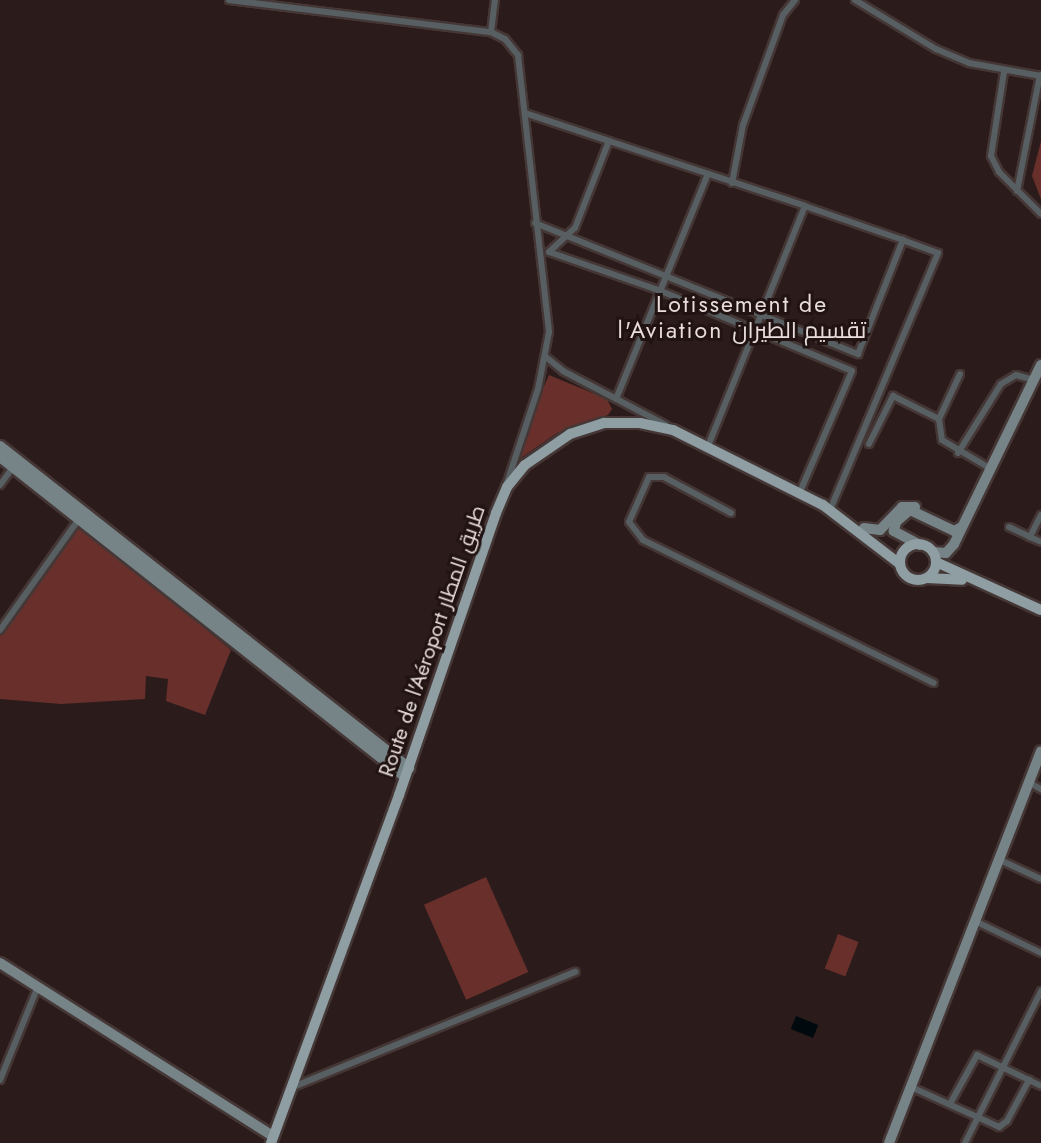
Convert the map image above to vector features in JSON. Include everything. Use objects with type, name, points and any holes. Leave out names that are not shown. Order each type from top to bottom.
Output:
[{"type":"main road","points":[[927,578],[962,527],[1038,374]]},
{"type":"main road","name":"Route de l'Aéroport طريق المطار","points":[[272,1139],[407,773],[507,487],[539,453],[570,434],[623,422],[673,430],[800,492],[864,528],[891,548],[906,550]]},
{"type":"main road","points":[[0,446],[15,464],[79,519],[233,635]]},
{"type":"main road","points":[[0,457],[15,464],[407,773]]},
{"type":"main road","points":[[864,528],[884,529],[905,506],[957,529],[962,527]]},
{"type":"main road","name":"Route de l'Aéroport طريق المطار","points":[[828,508],[900,564]]},
{"type":"main road","points":[[962,527],[954,531],[910,510],[895,522],[894,531],[938,560],[1041,610]]},
{"type":"main road","points":[[919,545],[906,550],[900,564],[911,579],[948,576],[991,588]]},
{"type":"main road","points":[[889,1143],[1041,752]]},
{"type":"main road","points":[[0,963],[272,1139]]},
{"type":"street","points":[[229,0],[491,32],[505,39],[519,55],[535,223],[541,255],[546,357],[507,487]]},
{"type":"street","points":[[491,32],[495,0]]},
{"type":"street","points":[[732,183],[743,125],[783,15],[796,0]]},
{"type":"street","points":[[855,0],[936,49],[1004,72],[1040,76],[1017,191]]},
{"type":"street","points":[[1004,72],[990,156],[1017,191],[1041,214]]},
{"type":"street","points":[[525,113],[938,253],[828,508]]},
{"type":"street","points":[[541,255],[570,236],[609,141]]},
{"type":"street","points":[[616,399],[708,174]]},
{"type":"street","points":[[708,446],[757,332],[805,206]]},
{"type":"street","points":[[535,223],[858,354]]},
{"type":"street","points":[[800,492],[852,371],[903,240]]},
{"type":"street","points":[[549,252],[661,291],[852,371]]},
{"type":"street","points":[[546,357],[673,430]]},
{"type":"street","points":[[960,374],[939,419],[942,440],[958,453],[991,469]]},
{"type":"street","points":[[958,453],[1000,384],[1016,375],[1038,374]]},
{"type":"street","points":[[869,443],[893,396],[939,419]]},
{"type":"street","points":[[0,485],[15,464]]},
{"type":"street","points":[[731,513],[664,477],[649,477],[629,522],[643,540],[934,683]]},
{"type":"street","points":[[1030,537],[1041,515]]},
{"type":"street","points":[[0,630],[79,519]]},
{"type":"street","points":[[1009,527],[1041,542]]},
{"type":"street","points":[[1030,783],[1041,789]]},
{"type":"street","points":[[1000,860],[1041,879]]},
{"type":"street","points":[[977,922],[1041,953]]},
{"type":"street","points":[[293,1087],[575,972]]},
{"type":"street","points":[[0,1080],[37,989]]},
{"type":"street","points":[[965,1143],[1041,991]]},
{"type":"street","points":[[950,1104],[975,1056],[1041,1086]]},
{"type":"street","points":[[911,1087],[978,1118],[1004,1125],[1029,1080]]},
{"type":"shaded area","points":[[1041,141],[1041,199],[1032,176]]},
{"type":"shaded area","points":[[549,375],[607,399],[612,409],[608,415],[557,433],[518,460],[519,443]]},
{"type":"shaded area","points":[[80,526],[231,650],[205,715],[166,701],[168,679],[146,676],[145,699],[61,704],[0,699],[0,635]]},
{"type":"shaded area","points":[[486,877],[528,972],[466,1000],[424,905]]},
{"type":"shaded area","points":[[838,934],[859,942],[845,976],[825,969]]},
{"type":"shaded area","points":[[796,1016],[818,1025],[813,1038],[791,1029]]},
{"type":"district","name":"Lotissement de l'Aviation تقسيم الطيران","points":[[742,317]]}]
